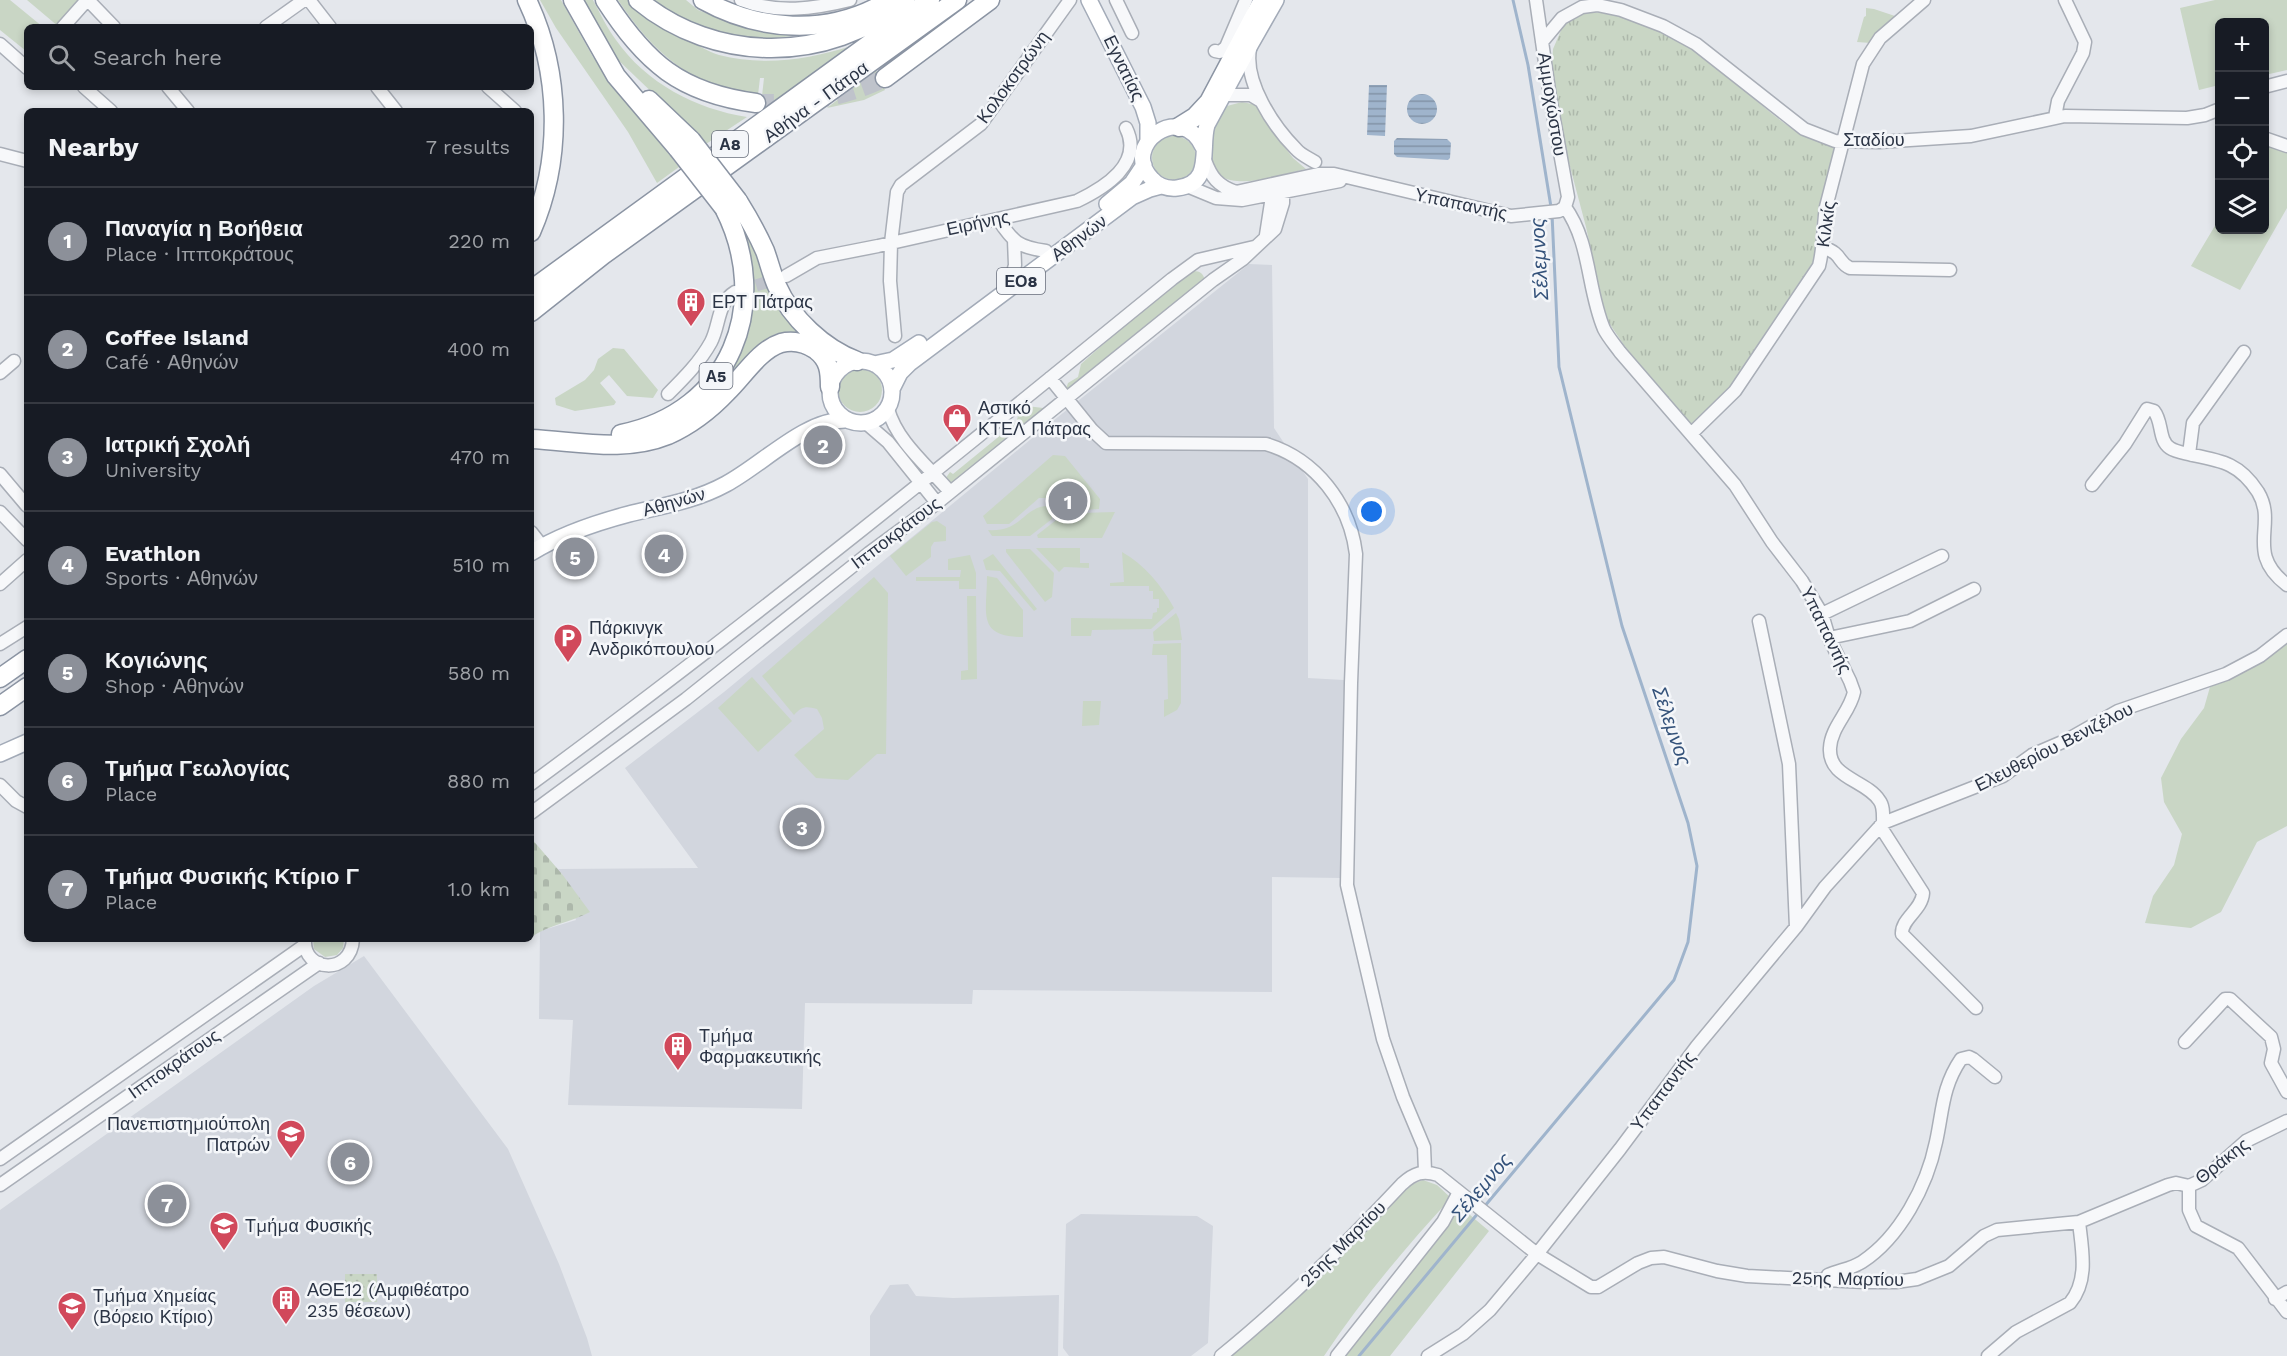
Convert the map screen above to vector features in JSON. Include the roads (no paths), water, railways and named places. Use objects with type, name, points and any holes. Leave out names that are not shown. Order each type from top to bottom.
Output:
[{"type":"highway","points":[[527,0],[536,18],[550,73],[554,120],[546,191],[534,224]]},
{"type":"highway","name":"Α5","points":[[534,439],[557,440],[617,435],[648,427],[684,407],[717,376],[735,342],[745,306],[746,291],[731,205],[685,145],[616,76],[573,0]]},
{"type":"highway","points":[[605,0],[634,42],[668,72],[705,92],[756,104]]},
{"type":"highway","points":[[638,0],[665,20],[713,41],[768,50],[797,47],[847,34],[874,22],[905,0]]},
{"type":"highway","points":[[703,0],[746,19],[768,24],[805,26],[843,20],[872,10],[890,0]]},
{"type":"highway","name":"Αθήνα - Πάτρα","points":[[534,288],[930,0]]},
{"type":"highway","name":"Αθήνα - Πάτρα","points":[[534,310],[603,255],[957,0]]},
{"type":"highway","points":[[885,78],[990,0]]},
{"type":"highway","points":[[1179,127],[1195,117],[1209,102],[1263,0]]},
{"type":"highway","points":[[731,205],[757,234],[776,285],[789,307],[808,329],[825,342],[866,363]]},
{"type":"highway","points":[[557,440],[614,445],[643,442],[667,435],[695,421],[768,350],[780,343],[803,343],[823,356],[829,368],[830,394]]},
{"type":"highway","points":[[0,678],[24,661]]},
{"type":"highway","points":[[0,706],[24,689]]},
{"type":"main road","name":"Εγνατίας","points":[[1089,0],[1143,107],[1148,123],[1148,140]]},
{"type":"main road","points":[[1187,186],[1200,175],[1207,125],[1276,0]]},
{"type":"main road","points":[[1148,140],[1156,132],[1167,127],[1179,127],[1196,136],[1204,153]]},
{"type":"main road","name":"Αθηνών","points":[[807,430],[830,394],[832,379],[842,367],[893,360],[1012,276],[1132,183],[1144,165],[1143,152],[1148,140]]},
{"type":"main road","points":[[1144,165],[1147,174],[1161,186]]},
{"type":"main road","name":"Αθηνών","points":[[888,409],[892,389],[900,372],[910,363],[1132,198],[1161,186],[1179,188],[1187,186]]},
{"type":"main road","points":[[866,363],[886,374],[892,389]]},
{"type":"main road","points":[[830,394],[836,412],[845,420]]},
{"type":"main road","points":[[866,423],[879,418],[888,409]]},
{"type":"main road","name":"Αθηνών","points":[[536,550],[600,522],[711,492],[822,422],[845,420],[859,424],[866,423]]},
{"type":"main road","points":[[0,754],[24,743]]},
{"type":"street","points":[[66,24],[88,0],[111,24]]},
{"type":"street","points":[[270,24],[304,0]]},
{"type":"street","points":[[309,0],[328,24]]},
{"type":"street","points":[[741,0],[770,8],[786,5],[829,5],[850,0]]},
{"type":"street","points":[[1116,0],[1132,33]]},
{"type":"street","points":[[1215,51],[1220,52],[1226,47],[1246,0]]},
{"type":"street","name":"Αμμοχώστου","points":[[1536,0],[1568,197],[1562,209]]},
{"type":"street","name":"Κιλκίς","points":[[1692,433],[1735,391],[1819,266],[1824,248],[1822,230],[1826,207],[1845,142],[1857,84],[1865,59],[1885,32],[1924,0]]},
{"type":"street","points":[[2055,117],[2058,101],[2084,53],[2085,45],[2066,0]]},
{"type":"street","name":"Κολοκοτρώνη","points":[[894,336],[890,281],[891,243],[897,192],[901,185],[981,124],[1069,1]]},
{"type":"street","name":"Σταδίου","points":[[1542,42],[1566,15],[1586,3],[1605,3],[1684,37],[1719,62],[1794,124],[1823,138],[1845,142],[1971,136],[2055,117],[2149,119],[2205,116],[2215,111]]},
{"type":"street","points":[[1252,42],[1249,68],[1252,82],[1262,101],[1297,151],[1316,162]]},
{"type":"street","points":[[0,44],[24,65]]},
{"type":"street","points":[[2269,86],[2287,81]]},
{"type":"street","points":[[87,90],[108,108]]},
{"type":"street","points":[[176,90],[186,108]]},
{"type":"street","points":[[379,90],[394,108]]},
{"type":"street","points":[[491,90],[512,108]]},
{"type":"street","points":[[1224,95],[1251,94],[1262,101]]},
{"type":"street","points":[[2205,116],[2215,120]]},
{"type":"street","name":"Ειρήνης","points":[[786,276],[817,258],[1077,201],[1101,188],[1127,164],[1130,140],[1126,128]]},
{"type":"street","points":[[2269,139],[2287,146]]},
{"type":"street","points":[[1204,153],[1214,179],[1223,188],[1236,192],[1276,191]]},
{"type":"street","points":[[0,154],[24,160]]},
{"type":"street","name":"Υπαπαντής","points":[[1276,191],[1318,174],[1334,174],[1502,214],[1530,216],[1562,209],[1576,222],[1605,332],[1743,496],[1822,614],[1829,638],[1854,692],[1831,742],[1830,756],[1839,771],[1879,798],[1882,805],[1881,824],[1825,887],[1796,927],[1697,1046],[1537,1254],[1490,1310],[1462,1334],[1428,1356]]},
{"type":"street","points":[[1187,186],[1216,198],[1242,200],[1276,191]]},
{"type":"street","points":[[1260,242],[1269,223],[1276,191]]},
{"type":"street","name":"Ιπποκράτους","points":[[534,811],[655,723],[950,492],[1213,280],[1243,259],[1275,229],[1280,216],[1276,191]]},
{"type":"street","points":[[1242,200],[1264,213],[1269,223]]},
{"type":"street","points":[[998,219],[1014,240],[1026,248],[1046,250]]},
{"type":"street","points":[[1012,276],[1015,265],[1014,240]]},
{"type":"street","name":"Ιπποκράτους","points":[[534,782],[671,680],[1198,260],[1260,242]]},
{"type":"street","points":[[1824,248],[1835,251],[1846,267],[1850,268],[1950,270]]},
{"type":"street","points":[[668,394],[702,357],[714,334],[723,303],[735,292]]},
{"type":"street","points":[[2189,454],[2193,423],[2244,352]]},
{"type":"street","points":[[0,373],[14,361]]},
{"type":"street","points":[[1050,378],[1092,430],[1106,443],[1266,444],[1275,447],[1319,476],[1340,501],[1354,537],[1356,554],[1347,885],[1380,1027],[1403,1097],[1424,1147],[1425,1171],[1438,1175],[1537,1254]]},
{"type":"street","points":[[888,409],[890,418],[903,440],[950,492]]},
{"type":"street","points":[[2092,485],[2125,444],[2147,409],[2154,411],[2159,417],[2163,440],[2169,447],[2189,454],[2224,461],[2240,470],[2251,482],[2261,498],[2264,509],[2263,536],[2268,565],[2287,585]]},
{"type":"street","points":[[866,423],[888,441],[937,502]]},
{"type":"street","points":[[0,474],[24,502]]},
{"type":"street","points":[[0,512],[24,537]]},
{"type":"street","points":[[1822,614],[1942,556]]},
{"type":"street","points":[[0,584],[24,563]]},
{"type":"street","points":[[1829,638],[1910,621],[1974,589]]},
{"type":"street","points":[[1759,621],[1789,764],[1796,927]]},
{"type":"street","points":[[0,644],[24,629]]},
{"type":"street","name":"Ελευθερίου Βενιζέλου","points":[[1881,824],[2002,776],[2032,755],[2075,736],[2118,711],[2226,674],[2260,656],[2287,634]]},
{"type":"street","points":[[0,785],[24,805]]},
{"type":"street","points":[[1881,824],[1923,893],[1922,902],[1902,926],[1902,934],[1976,1008]]},
{"type":"street","points":[[305,942],[309,956],[319,963],[331,965],[342,962],[350,954],[352,942]]},
{"type":"street","name":"Ιπποκράτους","points":[[0,1159],[305,942]]},
{"type":"street","name":"Ιπποκράτους","points":[[0,1185],[319,963]]},
{"type":"street","points":[[2185,1042],[2225,999],[2230,999],[2271,1037],[2274,1049],[2271,1063],[2287,1092]]},
{"type":"street","points":[[1826,1279],[1827,1275],[1843,1271],[1862,1262],[1877,1250],[1909,1213],[1916,1201],[1932,1158],[1947,1084],[1962,1059],[1968,1057],[1972,1059],[1995,1077]]},
{"type":"street","name":"Θράκης","points":[[2189,1186],[2202,1180],[2246,1141],[2287,1120]]},
{"type":"street","name":"25ης Μαρτίου","points":[[1221,1356],[1291,1296],[1411,1175],[1425,1171]]},
{"type":"street","name":"25ης Μαρτίου","points":[[1537,1254],[1591,1287],[1604,1285],[1638,1263],[1651,1258],[1664,1257],[1717,1271],[1747,1276],[1896,1282],[1917,1279],[1949,1266],[1984,1236],[1997,1230],[2079,1222],[2168,1185],[2176,1183],[2189,1186]]},
{"type":"street","points":[[2189,1186],[2188,1210],[2196,1226],[2238,1248],[2287,1312]]},
{"type":"street","points":[[1337,1356],[1443,1222],[1459,1192]]},
{"type":"street","points":[[1988,1356],[2016,1332],[2070,1303],[2076,1296],[2082,1282],[2079,1222]]},
{"type":"street","points":[[2275,1299],[2287,1292]]},
{"type":"water","points":[[1369,85],[1387,85],[1385,136],[1367,135]]},
{"type":"water","points":[[1422,94],[1433,98],[1437,109],[1433,120],[1422,124],[1411,120],[1407,109],[1411,98]]},
{"type":"water","points":[[1397,138],[1447,139],[1451,143],[1450,158],[1448,160],[1397,157],[1394,154],[1394,141]]},
{"type":"waterway","name":"Σέλεμνος","points":[[1513,0],[1528,65],[1551,207]]},
{"type":"waterway","name":"Σέλεμνος","points":[[1484,1207],[1674,980],[1688,942],[1697,866],[1688,823],[1622,626],[1559,367],[1552,214]]},
{"type":"waterway","name":"Σέλεμνος","points":[[1359,1356],[1479,1212]]},
{"type":"tunnel","points":[[756,103],[806,101],[838,95],[885,78]]},
{"type":"tunnel","points":[[739,291],[780,278]]},
{"type":"place","name":"ΕΡΤ Πάτρας","points":[[691,328]]},
{"type":"place","name":"Αστικό ΚΤΕΛ Πάτρας","points":[[957,444]]},
{"type":"place","name":"Coffee Island","points":[[823,445]]},
{"type":"place","name":"Παναγία η Βοήθεια","points":[[1068,501]]},
{"type":"place","name":"Evathlon","points":[[664,554]]},
{"type":"place","name":"Κογιώνης","points":[[575,557]]},
{"type":"place","name":"Πάρκινγκ Ανδρικόπουλου","points":[[568,664]]},
{"type":"place","name":"Ιατρική Σχολή","points":[[802,827]]},
{"type":"place","name":"Τμήμα Φαρμακευτικής","points":[[678,1072]]},
{"type":"place","name":"Πανεπιστημιούπολη Πατρών","points":[[291,1160]]},
{"type":"place","name":"Τμήμα Γεωλογίας","points":[[350,1162]]},
{"type":"place","name":"Τμήμα Φυσικής Κτίριο Γ","points":[[167,1204]]},
{"type":"place","name":"Τμήμα Φυσικής","points":[[224,1252]]},
{"type":"place","name":"ΑΘΕ12 (Αμφιθέατρο 235 θέσεων)","points":[[286,1326]]},
{"type":"place","name":"Τμήμα Xημείας (Βόρειο Κτίριο)","points":[[72,1332]]}]
